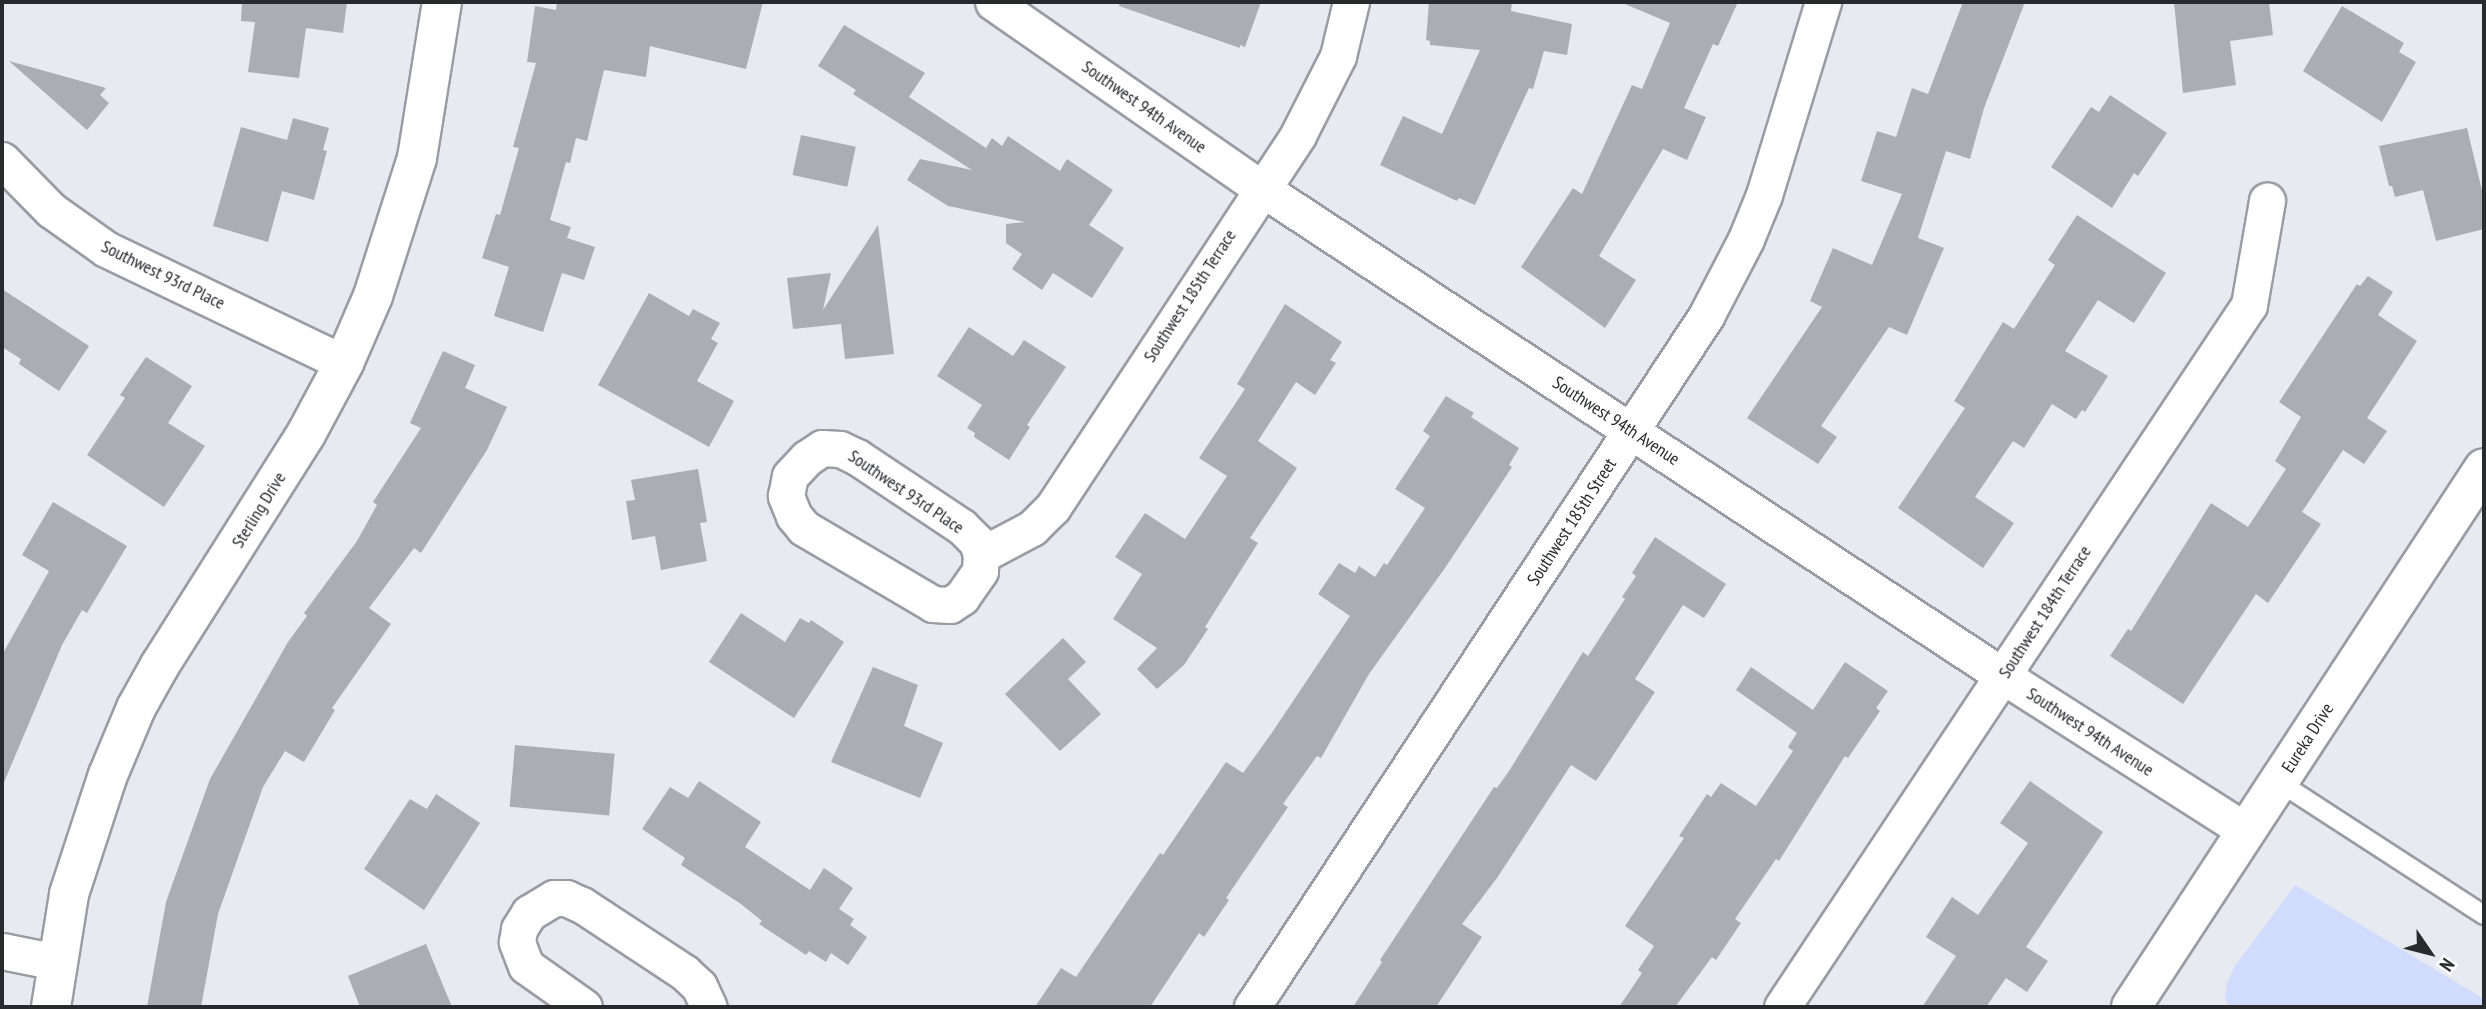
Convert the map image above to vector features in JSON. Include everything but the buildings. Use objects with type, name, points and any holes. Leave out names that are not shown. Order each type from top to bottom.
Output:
[{"type":"street","name":"Sterling Drive","points":[[51,1007],[69,894],[87,835],[136,708],[160,665],[306,433],[344,363],[373,296],[406,199],[426,115],[442,2]]},
{"type":"street","name":"Southwest 94th Avenue","points":[[993,2],[1261,188],[2003,676],[2246,831]]},
{"type":"street","name":"Southwest 185th Terrace","points":[[981,555],[1032,528],[1053,507],[1298,135],[1338,55],[1351,2]]},
{"type":"street","name":"Southwest 185th Street","points":[[1252,1007],[1706,316],[1746,239],[1784,135],[1824,2]]},
{"type":"street","name":"Southwest 93rd Place","points":[[2,160],[51,210],[106,249],[344,363]]},
{"type":"street","name":"Southwest 184th Terrace","points":[[1782,1007],[2249,305],[2267,201]]},
{"type":"street","name":"Southwest 93rd Place","points":[[822,449],[840,449],[858,457],[962,527],[977,542],[981,555],[980,571],[962,597],[950,605],[933,604],[804,528],[794,516],[786,496],[790,476],[807,458],[822,449]]},
{"type":"street","name":"Eureka Drive","points":[[2137,1005],[2246,831],[2484,468]]},
{"type":"street","points":[[583,1007],[526,966],[517,942],[519,929],[529,912],[554,898],[566,898],[582,905],[685,973],[699,986],[709,1007]]},
{"type":"street","points":[[2,951],[57,962]]},
{"type":"lane","points":[[2279,782],[2484,915]]},
{"type":"shaded area","points":[[2295,885],[2484,999],[2484,1007],[2229,1007],[2225,998],[2227,983],[2235,966]]}]
